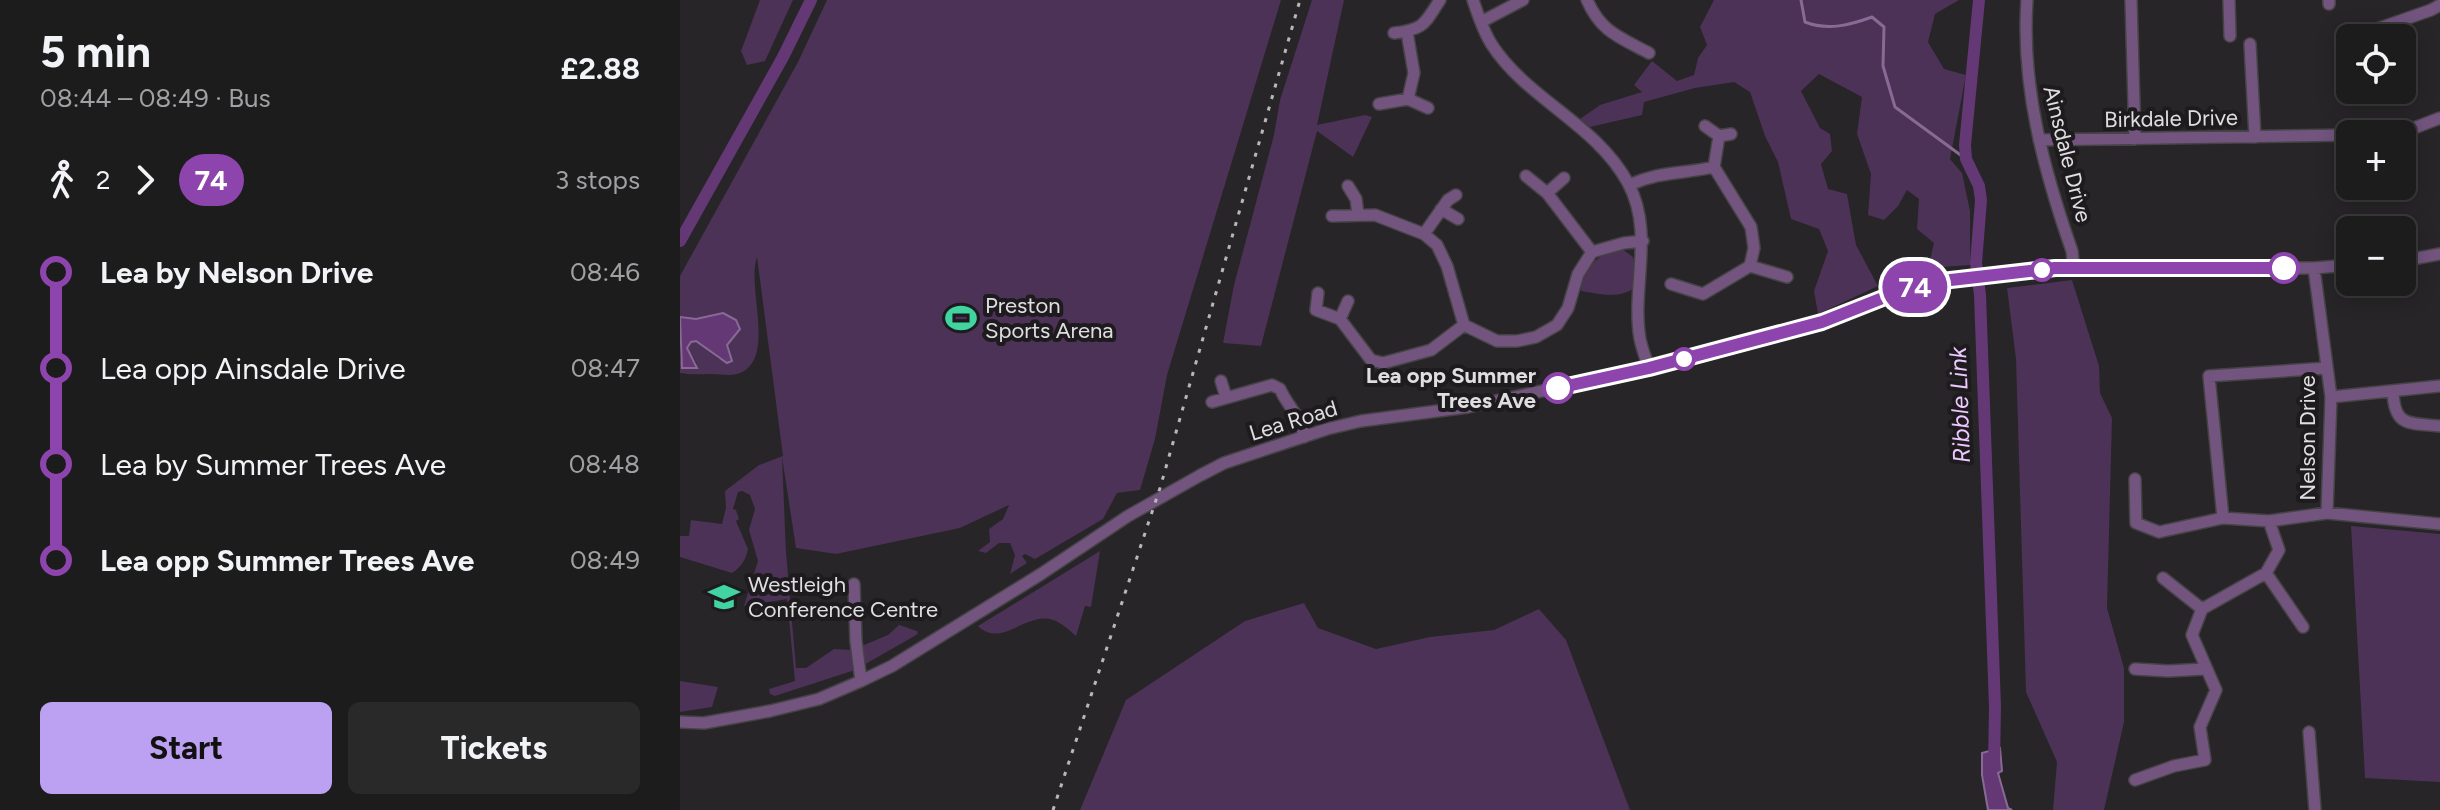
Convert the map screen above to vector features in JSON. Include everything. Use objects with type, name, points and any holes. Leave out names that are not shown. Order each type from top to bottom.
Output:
[{"type":"street","points":[[1408,99],[1414,73],[1400,33],[1419,29],[1428,21],[1440,0]]},
{"type":"street","points":[[1473,0],[1491,45],[1511,68],[1598,143],[1629,185],[1639,212],[1643,241],[1639,328],[1649,368]]},
{"type":"street","points":[[1481,22],[1523,0]]},
{"type":"street","points":[[1587,0],[1597,22],[1649,53]]},
{"type":"street","name":"Ainsdale Drive","points":[[2027,0],[2029,86],[2039,140],[2072,251],[2074,270]]},
{"type":"street","points":[[2131,0],[2135,139]]},
{"type":"street","points":[[2229,0],[2230,36]]},
{"type":"street","points":[[2391,24],[2440,5]]},
{"type":"street","name":"Birkdale Drive","points":[[2250,44],[2255,137]]},
{"type":"street","points":[[1379,104],[1408,99],[1428,108]]},
{"type":"street","points":[[2416,127],[2440,118]]},
{"type":"street","points":[[1705,126],[1725,135],[1714,167]]},
{"type":"street","name":"Birkdale Drive","points":[[2039,140],[2336,135]]},
{"type":"street","points":[[1629,185],[1659,174],[1714,167]]},
{"type":"street","points":[[1671,284],[1703,294],[1750,266],[1754,248],[1751,227],[1714,167]]},
{"type":"street","points":[[1526,176],[1547,193],[1592,252]]},
{"type":"street","points":[[1547,193],[1564,178]]},
{"type":"street","points":[[1348,186],[1356,199],[1358,214]]},
{"type":"street","points":[[1424,234],[1441,209],[1456,195]]},
{"type":"street","points":[[1441,209],[1458,219]]},
{"type":"street","points":[[1332,216],[1375,215],[1424,234],[1437,245],[1447,266],[1464,325],[1497,341],[1536,337],[1557,325],[1574,291],[1578,274],[1592,252],[1643,241]]},
{"type":"street","points":[[2416,258],[2440,254]]},
{"type":"street","points":[[1750,266],[1787,277]]},
{"type":"street","name":"Lea Road","points":[[680,722],[704,723],[762,712],[819,699],[861,681],[892,666],[1041,574],[1128,516],[1224,463],[1361,421],[1468,407],[1649,368],[1822,322],[1923,284],[2055,268],[2336,266]]},
{"type":"street","name":"Nelson Drive","points":[[2314,268],[2331,397],[2327,513]]},
{"type":"street","points":[[1318,293],[1316,310],[1340,319],[1371,360],[1383,363],[1431,350],[1464,325]]},
{"type":"street","points":[[1340,319],[1348,301]]},
{"type":"street","points":[[2223,518],[2209,376],[2327,368]]},
{"type":"street","points":[[1221,381],[1226,397]]},
{"type":"street","points":[[1212,402],[1272,385],[1280,389],[1287,404],[1297,412],[1304,437]]},
{"type":"street","points":[[2331,397],[2440,386]]},
{"type":"street","points":[[2393,391],[2398,417],[2410,424],[2440,426]]},
{"type":"street","points":[[2135,479],[2136,523],[2159,532],[2223,518],[2269,521],[2327,513],[2440,524]]},
{"type":"street","points":[[2135,780],[2174,766],[2205,760],[2200,727],[2216,690],[2192,635],[2202,609],[2266,573],[2279,550],[2269,521]]},
{"type":"street","points":[[2266,573],[2303,627]]},
{"type":"street","points":[[2163,578],[2202,609]]},
{"type":"street","points":[[854,584],[861,681]]},
{"type":"street","points":[[2135,669],[2205,669]]},
{"type":"street","points":[[2309,732],[2315,810]]},
{"type":"shaded area","points":[[760,0],[793,0],[765,61],[747,65],[741,51]]},
{"type":"shaded area","name":"Preston Sports Arena","points":[[827,0],[1281,0],[1167,375],[1155,439],[1140,490],[1117,493],[1103,519],[1035,559],[1025,554],[1022,556],[1027,563],[1010,574],[1015,555],[1010,543],[999,543],[986,553],[978,551],[990,542],[989,529],[1003,519],[1009,505],[960,528],[836,554],[796,548],[782,457],[796,668],[806,668],[834,649],[852,650],[888,635],[899,625],[918,634],[855,670],[775,696],[770,694],[769,689],[795,681],[787,599],[744,606],[758,561],[749,530],[755,509],[750,495],[738,492],[733,509],[736,510],[739,519],[736,521],[748,549],[738,568],[732,573],[680,557],[680,536],[689,536],[691,520],[722,524],[726,508],[725,491],[759,465],[783,456],[757,257],[756,355],[749,367],[737,374],[680,373],[680,357],[682,368],[697,364],[687,348],[690,342],[696,341],[719,359],[730,353],[726,345],[733,339],[723,313],[696,319],[680,317],[680,276],[798,62]]},
{"type":"shaded area","points":[[1312,0],[1344,0],[1317,125],[1365,115],[1372,117],[1353,157],[1317,131],[1261,346],[1223,343],[1234,285],[1274,135],[1280,100]]},
{"type":"shaded area","points":[[1714,0],[1959,0],[1935,14],[1928,42],[1944,69],[1966,75],[1950,159],[1962,173],[1970,211],[1970,265],[1928,268],[1934,243],[1917,229],[1919,199],[1907,190],[1898,206],[1884,220],[1868,215],[1871,174],[1857,134],[1862,97],[1819,74],[1801,91],[1820,128],[1830,134],[1832,151],[1821,164],[1828,189],[1847,194],[1856,245],[1878,286],[1818,314],[1814,291],[1828,251],[1819,229],[1791,219],[1778,162],[1765,136],[1750,92],[1734,82],[1695,88],[1644,102],[1642,115],[1590,127],[1580,119],[1600,105],[1642,92],[1634,85],[1652,61],[1677,81],[1694,75],[1698,58],[1707,45],[1700,27]]},
{"type":"shaded area","points":[[1621,248],[1633,257],[1633,289],[1614,295],[1581,291],[1588,268],[1606,254]]},
{"type":"shaded area","points":[[2072,280],[2099,366],[2100,393],[2112,418],[2107,608],[2124,668],[2124,722],[2104,810],[2053,810],[2057,762],[2026,692],[2016,359],[2007,288]]},
{"type":"shaded area","points":[[723,313],[736,320],[740,329],[727,345],[732,361],[727,363],[696,341],[687,348],[697,368],[682,368],[680,317],[696,319]]},
{"type":"shaded area","points":[[2351,526],[2440,534],[2440,782],[2365,778]]},
{"type":"shaded area","points":[[1100,551],[1091,607],[1085,606],[1076,636],[1053,620],[1034,620],[996,634],[978,626]]},
{"type":"shaded area","points":[[1304,603],[1318,628],[1376,649],[1430,637],[1494,630],[1539,609],[1566,640],[1630,810],[1080,810],[1126,700],[1245,621]]},
{"type":"shaded area","points":[[680,681],[718,687],[712,707],[680,712]]},
{"type":"shaded area","points":[[2000,748],[2002,771],[1998,773],[2008,808],[2012,810],[1988,810],[1982,753]]},
{"type":"waterway","points":[[680,241],[783,57],[811,0]]},
{"type":"waterway","points":[[1801,0],[1805,22],[1839,26],[1872,17],[1884,27],[1883,66],[1895,107],[1966,159]]},
{"type":"waterway","name":"Ribble Link","points":[[1979,0],[1965,145],[1966,159],[1979,186],[1981,200],[1976,263],[1980,295],[1995,707],[1994,764]]},
{"type":"railway","points":[[1053,810],[1160,488],[1300,0]]},
{"type":"bus line","name":"74","points":[[1558,388],[1649,368],[1822,322],[1923,284],[2055,268],[2284,268]]},
{"type":"place","name":"Preston Sports Arena","points":[[961,318]]},
{"type":"place","name":"Lea opp Summer Trees Ave","points":[[1558,388]]},
{"type":"place","name":"Westleigh Conference Centre","points":[[724,597]]}]
